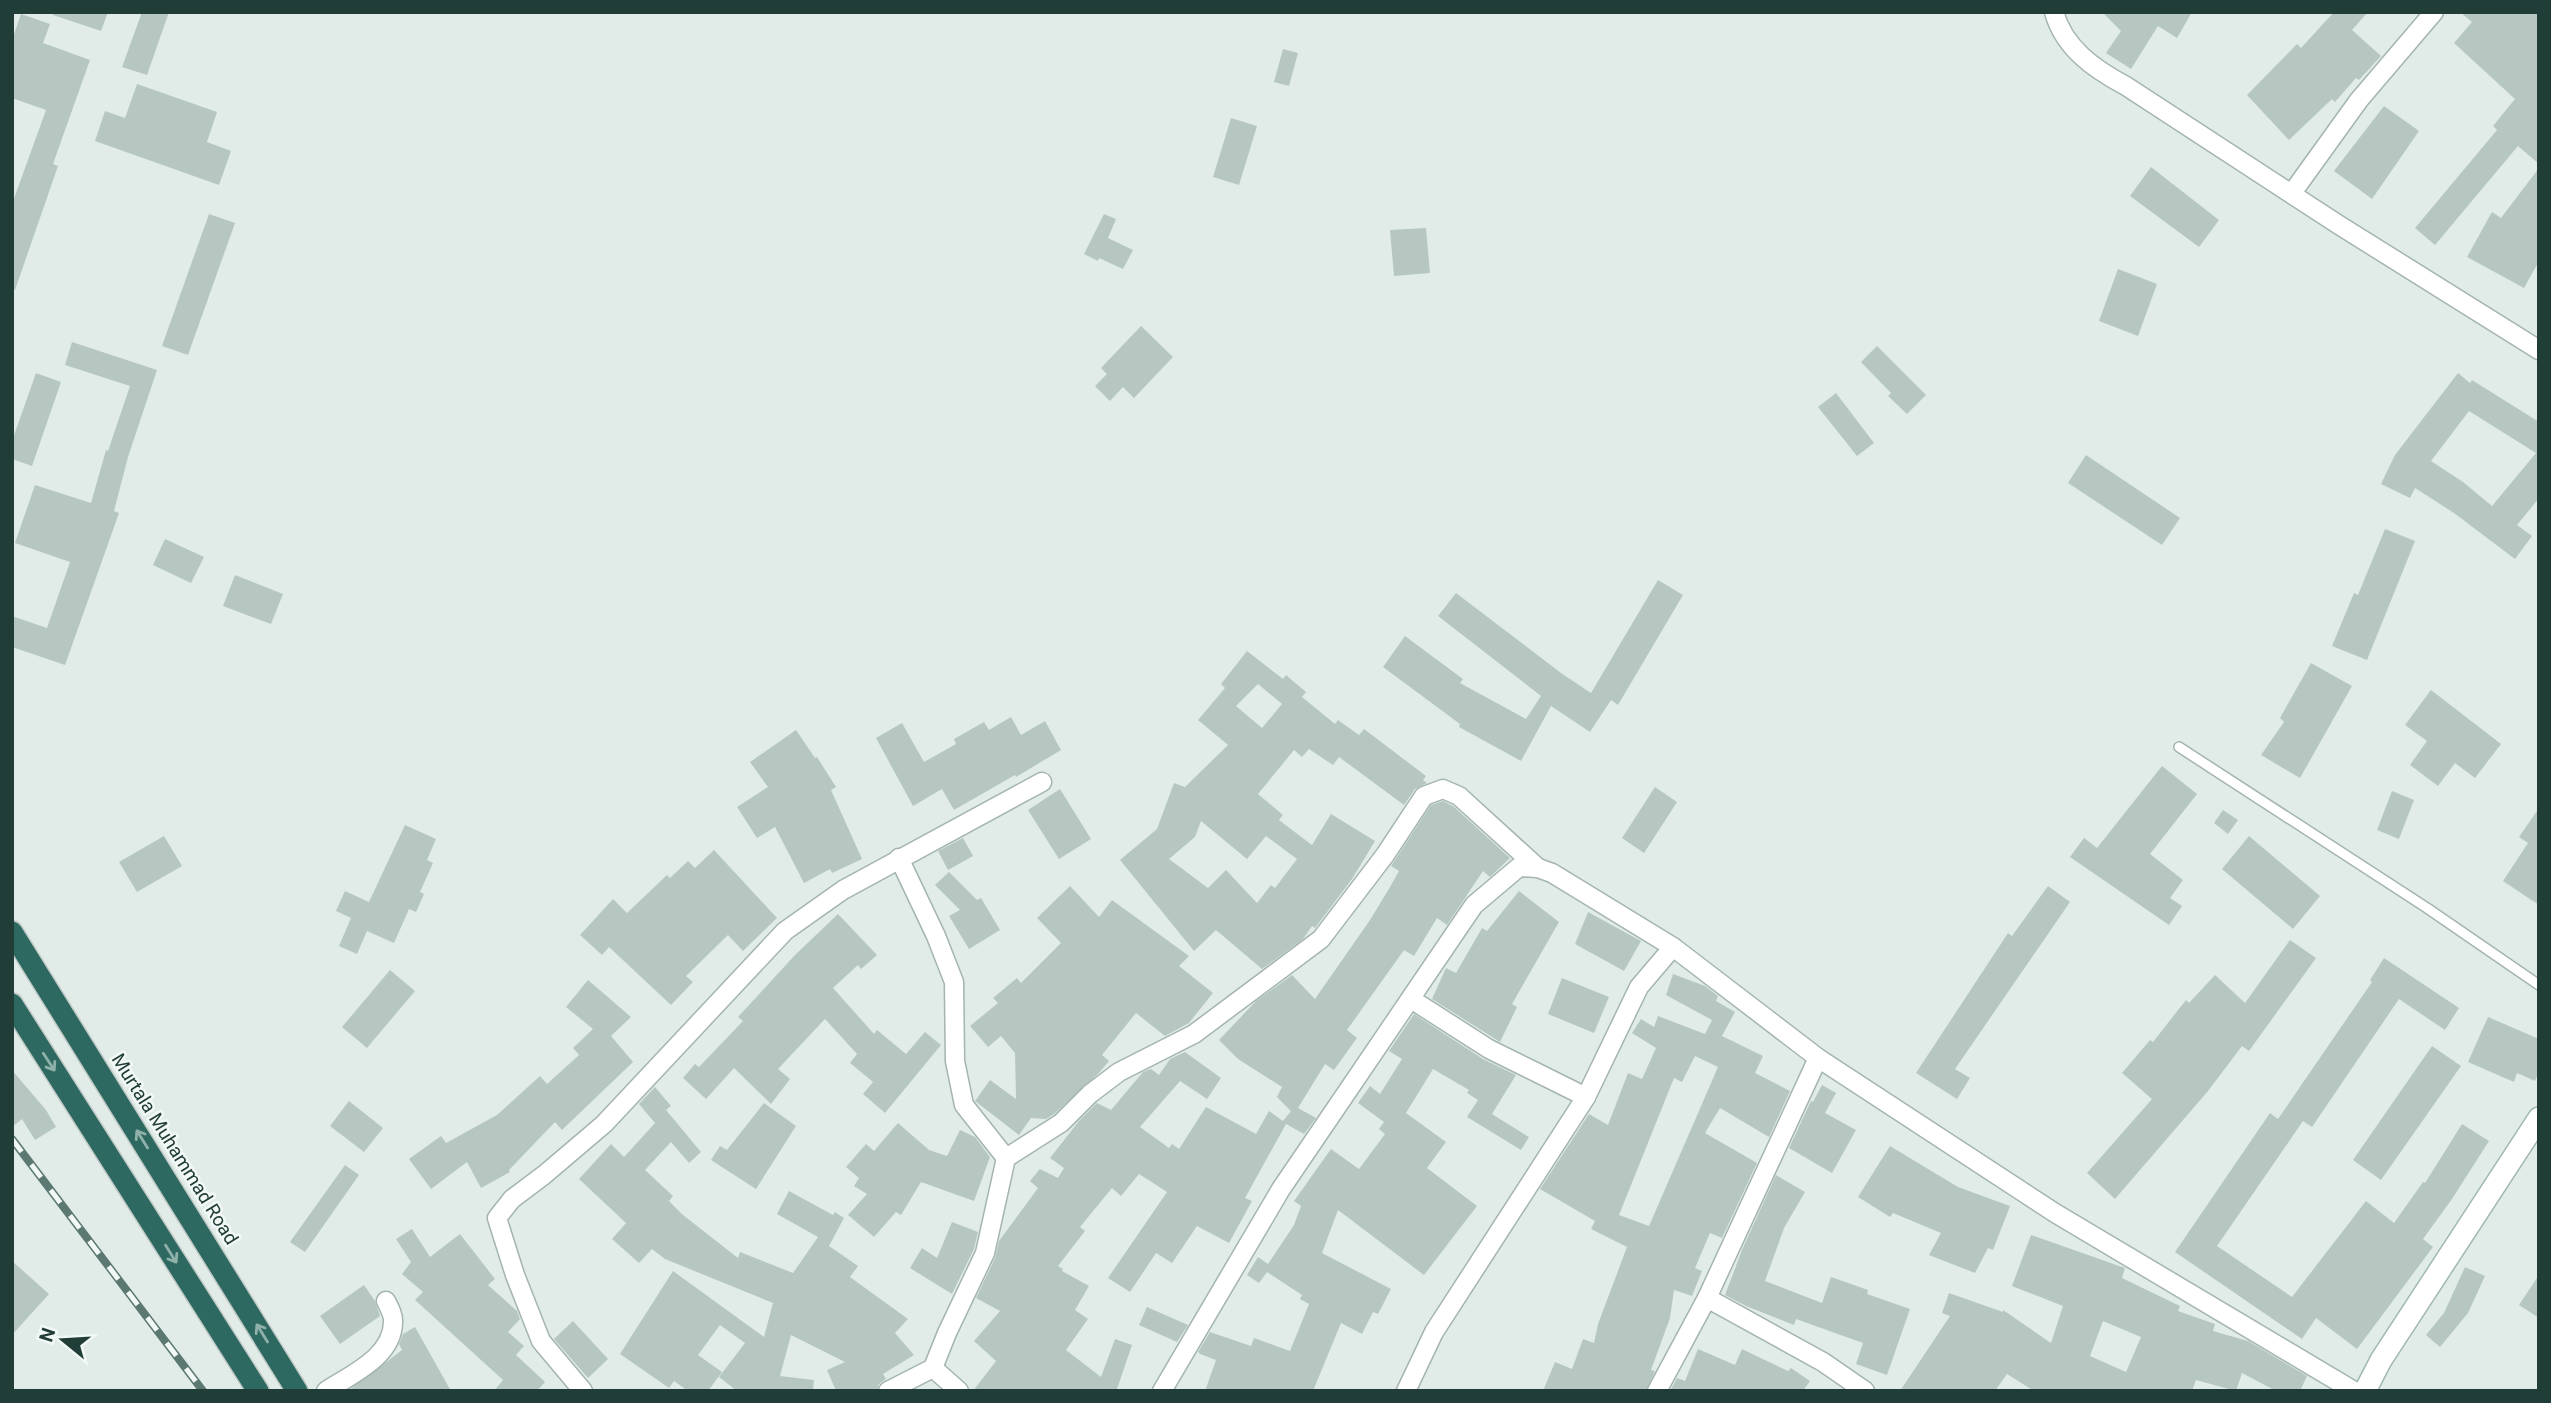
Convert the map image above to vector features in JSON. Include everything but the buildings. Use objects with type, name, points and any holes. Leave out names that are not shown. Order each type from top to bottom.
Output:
[{"type":"highway","name":"Murtala Muhammad Road","points":[[12,932],[297,1391]]},
{"type":"highway","points":[[12,1004],[258,1391]]},
{"type":"street","points":[[2054,12],[2058,26],[2079,55],[2103,73],[2539,350]]},
{"type":"street","points":[[2292,193],[2359,100],[2434,12]]},
{"type":"street","points":[[583,1391],[541,1341],[515,1275],[497,1218],[512,1199],[604,1124],[785,932],[843,890],[1042,782]]},
{"type":"street","points":[[888,1391],[933,1368],[985,1253],[1006,1158],[1061,1123],[1090,1094],[1119,1072],[1195,1034],[1321,939],[1385,855],[1424,796],[1443,789],[1459,796],[1538,868]]},
{"type":"street","points":[[899,858],[936,936],[954,982],[955,1061],[964,1105],[1006,1158]]},
{"type":"street","points":[[1162,1391],[1282,1189],[1474,905],[1519,867],[1538,868],[1552,873],[1673,947],[1818,1058],[2055,1213],[2354,1391]]},
{"type":"street","points":[[1406,1391],[1434,1332],[1586,1097],[1639,987],[1673,947]]},
{"type":"street","points":[[1411,999],[1489,1049],[1586,1097]]},
{"type":"street","points":[[1657,1391],[1707,1298],[1818,1058]]},
{"type":"street","points":[[2365,1391],[2381,1360],[2539,1118]]},
{"type":"street","points":[[1707,1298],[1823,1362],[1865,1391]]},
{"type":"street","points":[[326,1391],[375,1359],[388,1342],[394,1321],[386,1301]]},
{"type":"street","points":[[933,1368],[959,1391]]},
{"type":"lane","points":[[2179,747],[2427,908],[2539,985]]},
{"type":"railway","points":[[12,1139],[203,1391]]}]
